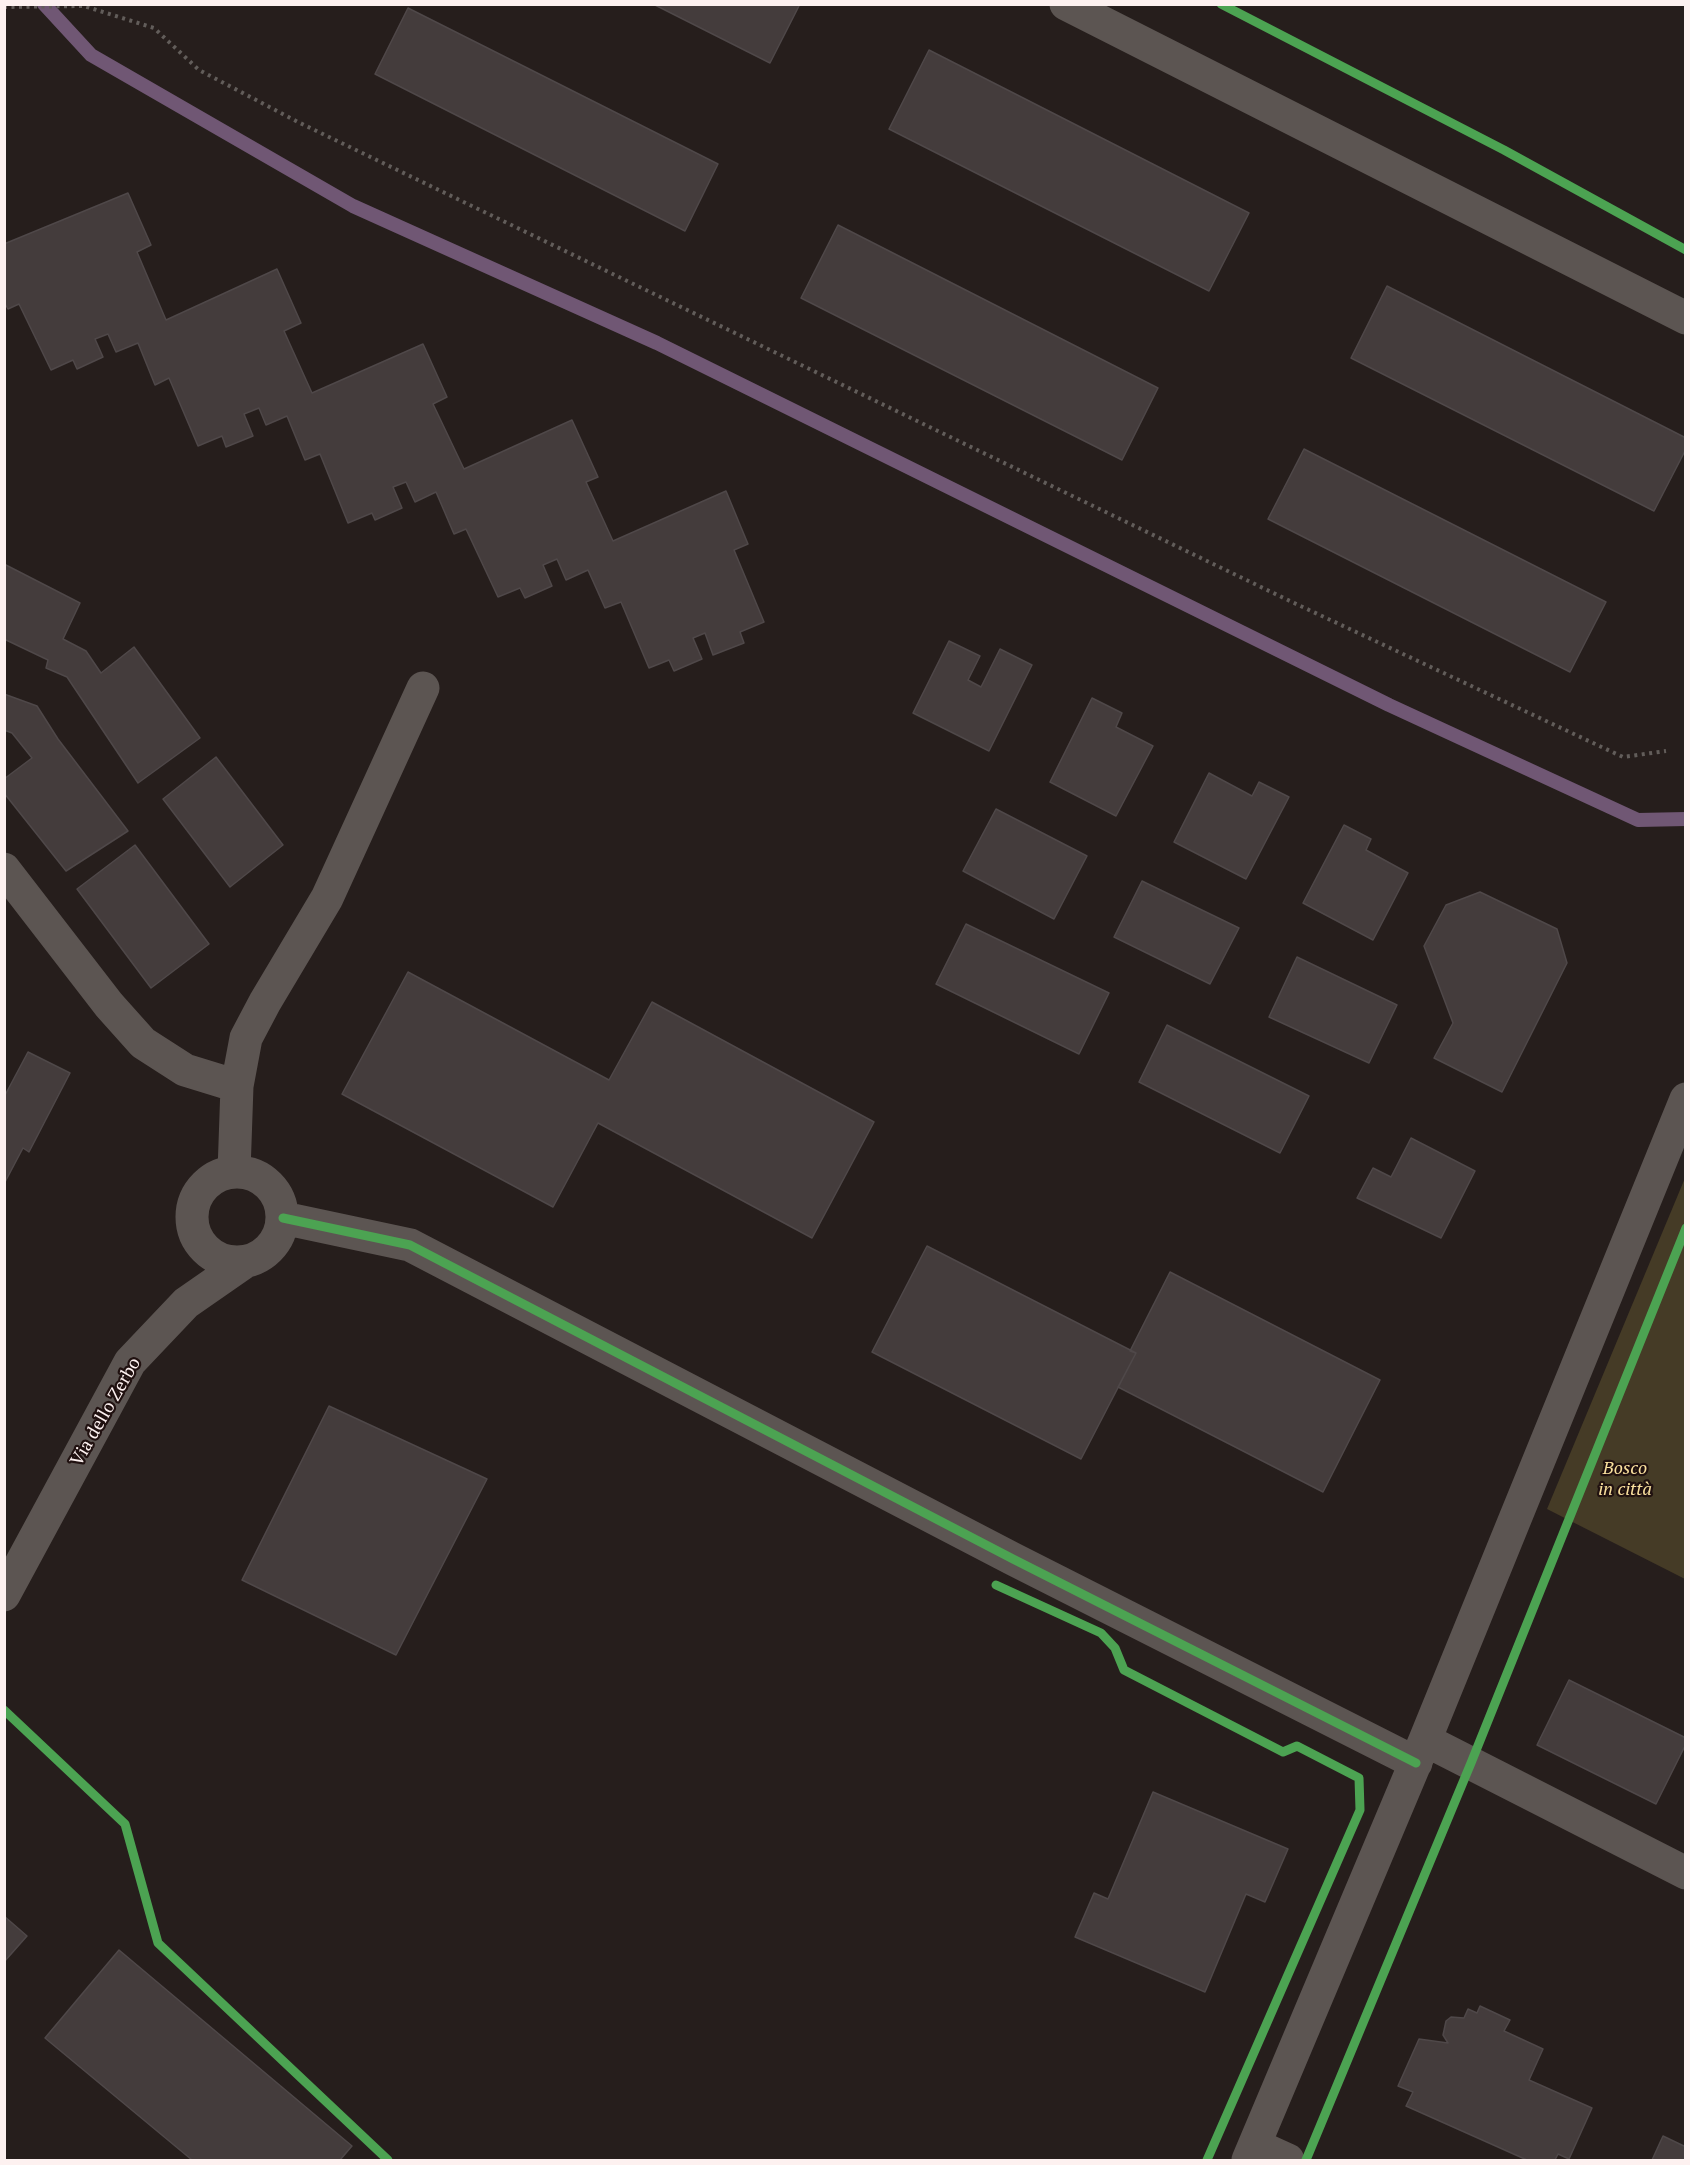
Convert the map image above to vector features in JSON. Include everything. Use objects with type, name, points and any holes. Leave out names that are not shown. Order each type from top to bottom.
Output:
[{"type":"street","points":[[1066,4],[1686,318]]},
{"type":"street","points":[[234,1172],[237,1086],[246,1038],[327,898],[423,688]]},
{"type":"street","points":[[4,869],[109,1005],[143,1043],[185,1070],[237,1086]]},
{"type":"street","points":[[1288,2160],[1251,2153],[1420,1751],[1686,1099]]},
{"type":"street","points":[[234,1172],[249,1173],[263,1179],[281,1203],[283,1218],[280,1233],[272,1247],[245,1262],[231,1262],[211,1253],[196,1237],[192,1223],[193,1208],[202,1189],[220,1175],[234,1172]]},
{"type":"street","points":[[283,1218],[411,1245],[1003,1554],[1420,1751],[1686,1873]]},
{"type":"street","name":"Via dello Zerbo","points":[[4,1595],[130,1362],[186,1303],[245,1262]]},
{"type":"path","points":[[4,7],[84,6],[154,28],[199,70],[298,122],[1548,722],[1623,757],[1666,751]]},
{"type":"green space","name":"Bosco in città","points":[[1685,1178],[1685,1579],[1547,1509]]},
{"type":"building","points":[[653,4],[800,4],[770,63]]},
{"type":"building","points":[[408,8],[718,164],[685,231],[375,74]]},
{"type":"building","points":[[929,50],[1249,213],[1209,291],[889,129]]},
{"type":"building","points":[[128,193],[151,245],[137,252],[166,320],[277,269],[301,323],[284,331],[312,393],[423,344],[447,397],[433,404],[464,469],[572,420],[598,477],[586,482],[613,541],[726,491],[748,544],[734,550],[764,622],[740,632],[744,643],[713,655],[705,633],[693,638],[702,659],[674,671],[669,660],[649,668],[621,602],[605,608],[588,570],[566,580],[557,559],[543,565],[552,586],[525,598],[520,588],[498,597],[466,529],[454,534],[436,492],[415,502],[406,482],[393,487],[402,508],[375,520],[372,513],[348,523],[320,454],[305,460],[287,416],[266,425],[259,408],[244,414],[253,436],[226,447],[222,436],[198,446],[169,378],[155,385],[138,343],[116,352],[108,334],[95,339],[103,357],[77,369],[73,360],[51,370],[19,304],[8,309],[4,302],[4,244]]},
{"type":"building","points":[[838,225],[1158,388],[1122,460],[801,298]]},
{"type":"building","points":[[1387,286],[1686,438],[1686,449],[1654,511],[1351,358]]},
{"type":"building","points":[[1304,449],[1606,602],[1570,672],[1268,519]]},
{"type":"building","points":[[4,564],[80,603],[63,639],[86,651],[101,673],[134,647],[200,738],[138,783],[67,677],[46,668],[48,660],[4,639]]},
{"type":"building","points":[[949,641],[980,656],[968,680],[981,687],[1000,649],[1032,665],[989,751],[913,713]]},
{"type":"building","points":[[4,694],[37,706],[58,739],[128,831],[66,871],[4,793],[4,779],[32,758],[12,733],[4,730]]},
{"type":"building","points":[[1092,698],[1122,713],[1116,727],[1153,746],[1116,816],[1050,782]]},
{"type":"building","points":[[216,757],[283,845],[230,887],[163,799]]},
{"type":"building","points":[[1209,773],[1252,796],[1259,782],[1289,797],[1246,879],[1174,842]]},
{"type":"building","points":[[996,809],[1087,856],[1054,919],[963,871]]},
{"type":"building","points":[[1344,825],[1371,839],[1366,850],[1408,873],[1373,940],[1303,903]]},
{"type":"building","points":[[135,845],[209,944],[151,988],[77,889]]},
{"type":"building","points":[[1142,881],[1239,928],[1210,984],[1114,937]]},
{"type":"building","points":[[1480,892],[1557,929],[1567,963],[1502,1092],[1434,1058],[1453,1023],[1424,946],[1446,905]]},
{"type":"building","points":[[966,924],[1109,993],[1079,1054],[936,984]]},
{"type":"building","points":[[1297,957],[1397,1005],[1369,1063],[1269,1017]]},
{"type":"building","points":[[408,972],[609,1080],[652,1002],[874,1122],[812,1238],[598,1123],[553,1207],[342,1094]]},
{"type":"building","points":[[1167,1025],[1309,1096],[1280,1153],[1139,1082]]},
{"type":"building","points":[[28,1052],[70,1073],[29,1152],[23,1148],[4,1184],[4,1097]]},
{"type":"building","points":[[1411,1138],[1475,1171],[1441,1238],[1357,1198],[1373,1168],[1391,1177]]},
{"type":"building","points":[[927,1246],[1136,1353],[1081,1459],[872,1352]]},
{"type":"building","points":[[1170,1272],[1380,1380],[1323,1492],[1118,1387],[1136,1353],[1130,1351]]},
{"type":"building","points":[[329,1406],[487,1479],[396,1655],[242,1580]]},
{"type":"building","points":[[1569,1680],[1686,1738],[1686,1744],[1656,1804],[1537,1745]]},
{"type":"building","points":[[1153,1792],[1288,1849],[1265,1902],[1246,1894],[1205,1992],[1075,1937],[1094,1893],[1108,1899]]},
{"type":"building","points":[[4,1916],[27,1936],[4,1962]]},
{"type":"building","points":[[119,1950],[352,2146],[340,2160],[192,2160],[45,2038]]},
{"type":"building","points":[[1480,2006],[1510,2020],[1504,2031],[1543,2049],[1529,2080],[1592,2108],[1569,2159],[1558,2154],[1555,2160],[1527,2160],[1406,2106],[1413,2092],[1398,2086],[1419,2039],[1448,2043],[1443,2035],[1446,2021],[1451,2017],[1464,2018],[1468,2009],[1477,2013]]},
{"type":"building","points":[[1663,2136],[1686,2147],[1686,2160],[1652,2160]]},
{"type":"waterway","points":[[44,4],[91,55],[353,206],[657,343],[1389,705],[1638,820],[1686,819]]},
{"type":"cycle path","points":[[1221,4],[1504,150],[1686,250]]},
{"type":"cycle path","points":[[283,1218],[410,1245],[1013,1559],[1416,1763]]},
{"type":"cycle path","points":[[1306,2160],[1471,1763],[1686,1228]]},
{"type":"cycle path","points":[[996,1585],[1101,1633],[1115,1648],[1124,1670],[1283,1752],[1297,1746],[1359,1778],[1360,1810],[1207,2160]]},
{"type":"cycle path","points":[[4,1710],[125,1824],[158,1943],[388,2160]]}]
